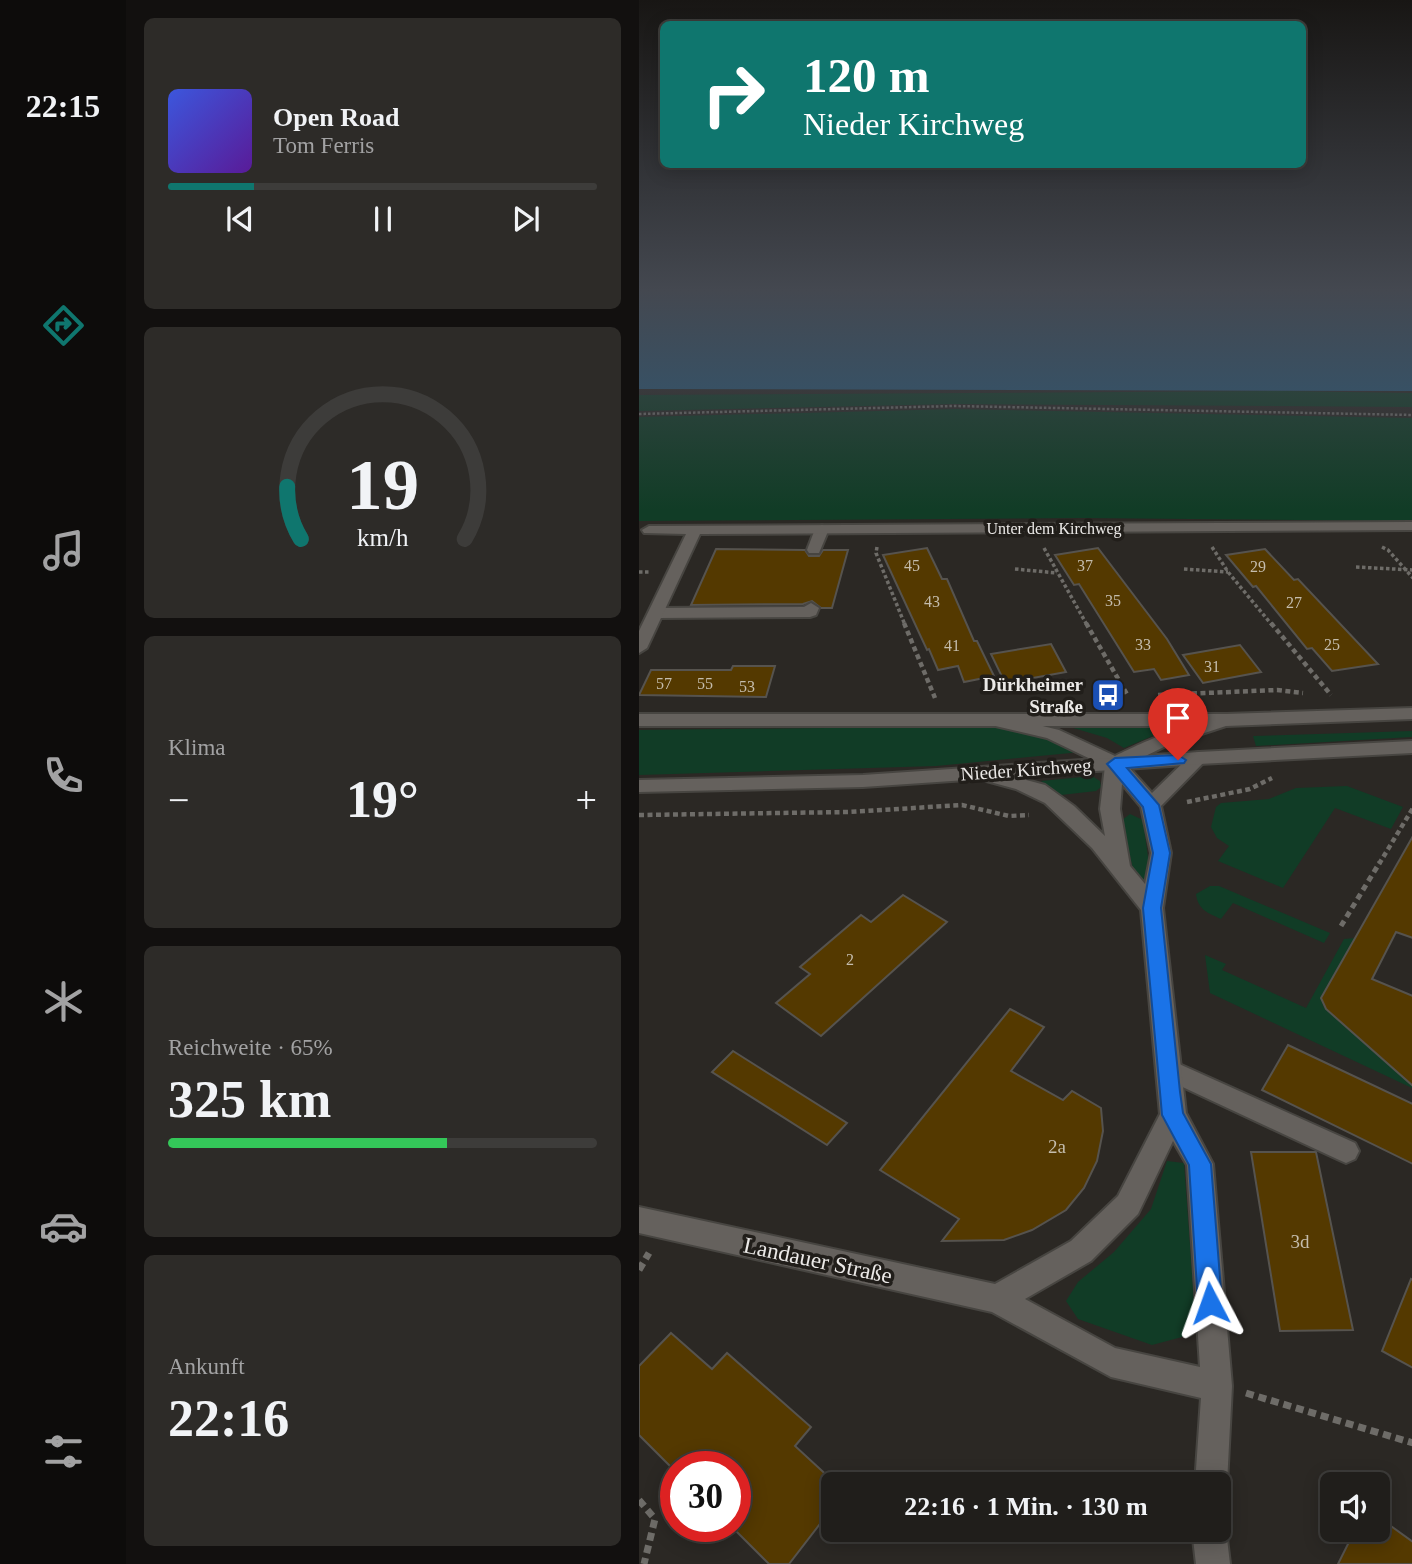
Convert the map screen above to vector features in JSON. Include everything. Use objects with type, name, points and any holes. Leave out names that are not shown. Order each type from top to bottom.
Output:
[{"type":"street","name":"Unter dem Kirchweg","points":[[649,530],[1412,526]]},
{"type":"street","points":[[814,550],[822,529]]},
{"type":"street","points":[[639,648],[695,530]]},
{"type":"street","points":[[658,612],[810,611],[812,608]]},
{"type":"street","points":[[639,720],[1226,720],[1412,713]]},
{"type":"street","points":[[989,719],[1053,734],[1115,764],[1151,805],[1161,853],[1152,908],[1173,1115],[1200,1164],[1217,1386],[1212,1472]]},
{"type":"street","points":[[1115,764],[1161,741],[1226,720]]},
{"type":"street","name":"Nieder Kirchweg","points":[[639,786],[862,781],[1199,758],[1412,747]]},
{"type":"street","points":[[1151,805],[1199,758]]},
{"type":"street","points":[[1115,764],[1110,808],[1120,866]]},
{"type":"street","points":[[975,772],[1039,790],[1066,812],[1120,866],[1152,908]]},
{"type":"street","points":[[1167,1069],[1346,1151]]},
{"type":"street","points":[[997,1299],[1081,1251],[1128,1205],[1173,1115]]},
{"type":"street","name":"Landauer Straße","points":[[639,1220],[997,1299],[1111,1362],[1217,1386]]},
{"type":"street","points":[[1210,1542],[1213,1564]]},
{"type":"path","points":[[639,414],[954,406],[1412,415]]},
{"type":"path","points":[[1044,552],[1128,696]]},
{"type":"path","points":[[877,553],[937,702]]},
{"type":"path","points":[[1215,554],[1331,696]]},
{"type":"path","points":[[1388,554],[1412,578]]},
{"type":"path","points":[[1356,567],[1412,570]]},
{"type":"path","points":[[1015,569],[1057,573]]},
{"type":"path","points":[[1184,569],[1228,572]]},
{"type":"path","points":[[1151,805],[1194,802],[1250,789]]},
{"type":"path","points":[[639,815],[849,812],[962,805],[1009,816],[1066,812]]},
{"type":"path","points":[[1341,926],[1412,808]]},
{"type":"path","points":[[1217,1386],[1274,1399],[1412,1443]]},
{"type":"path","points":[[639,1500],[655,1520],[644,1564]]},
{"type":"green space","points":[[1283,391],[1412,393],[1412,407],[954,404],[639,411],[639,395]]},
{"type":"green space","points":[[955,409],[1412,418],[1412,521],[1082,518],[639,521],[639,417]]},
{"type":"green space","points":[[1000,726],[1047,737],[1081,752],[936,766],[639,775],[639,730]]},
{"type":"green space","points":[[1070,727],[1174,727],[1124,748],[1107,738]]},
{"type":"green space","points":[[1413,731],[1412,737],[1256,746],[1253,736]]},
{"type":"green space","points":[[1092,776],[1100,781],[1101,787],[1096,791],[1061,795],[1041,781]]},
{"type":"green space","points":[[1347,786],[1403,807],[1391,829],[1335,808],[1283,888],[1218,861],[1229,846],[1217,838],[1211,827],[1216,807],[1221,803],[1269,799],[1296,788]]},
{"type":"green space","points":[[1130,814],[1143,820],[1150,872],[1145,884],[1134,874],[1122,820]]},
{"type":"green space","points":[[1210,886],[1219,886],[1330,933],[1324,943],[1233,903],[1221,919],[1204,910],[1197,899],[1196,894]]},
{"type":"green space","points":[[1355,938],[1322,996],[1323,1006],[1330,1013],[1412,1051],[1412,1088],[1210,993],[1205,955],[1226,964],[1222,970],[1306,1008],[1344,939]]},
{"type":"green space","points":[[1167,1161],[1184,1163],[1195,1313],[1182,1337],[1152,1345],[1078,1319],[1066,1301],[1078,1282],[1114,1252],[1151,1209]]},
{"type":"water","points":[[639,364],[1412,364],[1412,391],[639,389]]},
{"type":"building","points":[[927,548],[942,579],[947,579],[974,641],[977,641],[994,676],[964,682],[958,666],[938,670],[929,649],[927,650],[883,555]]},
{"type":"building","points":[[1098,548],[1167,639],[1189,675],[1161,680],[1154,669],[1134,672],[1079,584],[1074,585],[1055,555]]},
{"type":"building","points":[[716,549],[805,550],[809,556],[819,556],[823,550],[848,550],[832,608],[821,608],[812,601],[803,604],[691,605]]},
{"type":"building","points":[[1265,549],[1294,580],[1298,579],[1378,664],[1332,671],[1312,648],[1307,649],[1256,586],[1253,587],[1226,555]]},
{"type":"building","points":[[1051,644],[1066,672],[1005,683],[991,654]]},
{"type":"building","points":[[1240,645],[1261,672],[1203,683],[1183,655]]},
{"type":"building","points":[[733,666],[775,666],[766,697],[639,695],[651,670],[731,670]]},
{"type":"building","points":[[1413,836],[1413,938],[1396,932],[1372,979],[1413,996],[1413,1086],[1326,1009],[1321,998]]},
{"type":"building","points":[[903,895],[947,922],[821,1036],[776,1003],[810,974],[800,967],[861,915],[871,922]]},
{"type":"building","points":[[1010,1009],[1044,1027],[1011,1071],[1063,1100],[1072,1091],[1101,1108],[1103,1131],[1097,1161],[1084,1188],[1066,1210],[1032,1230],[1004,1240],[942,1241],[959,1219],[880,1170]]},
{"type":"building","points":[[1288,1045],[1413,1104],[1413,1164],[1262,1090]]},
{"type":"building","points":[[733,1051],[847,1123],[827,1145],[712,1072]]},
{"type":"building","points":[[1251,1152],[1316,1152],[1353,1330],[1280,1331]]},
{"type":"building","points":[[1411,1279],[1413,1280],[1413,1368],[1382,1351]]},
{"type":"building","points":[[671,1333],[712,1369],[727,1353],[811,1427],[795,1446],[823,1472],[821,1472],[821,1523],[789,1564],[769,1564],[747,1542],[751,1542],[751,1451],[660,1451],[660,1456],[639,1435],[639,1366]]},
{"type":"building","points":[[1390,1525],[1413,1542],[1413,1564],[1338,1564],[1349,1542],[1390,1542]]},
{"type":"place","name":"Dürkheimer Straße","points":[[1108,695]]},
{"type":"route","points":[[1178,760],[1115,764],[1151,805],[1161,853],[1152,908],[1170,1092],[1173,1115],[1200,1164],[1210,1303]]}]
